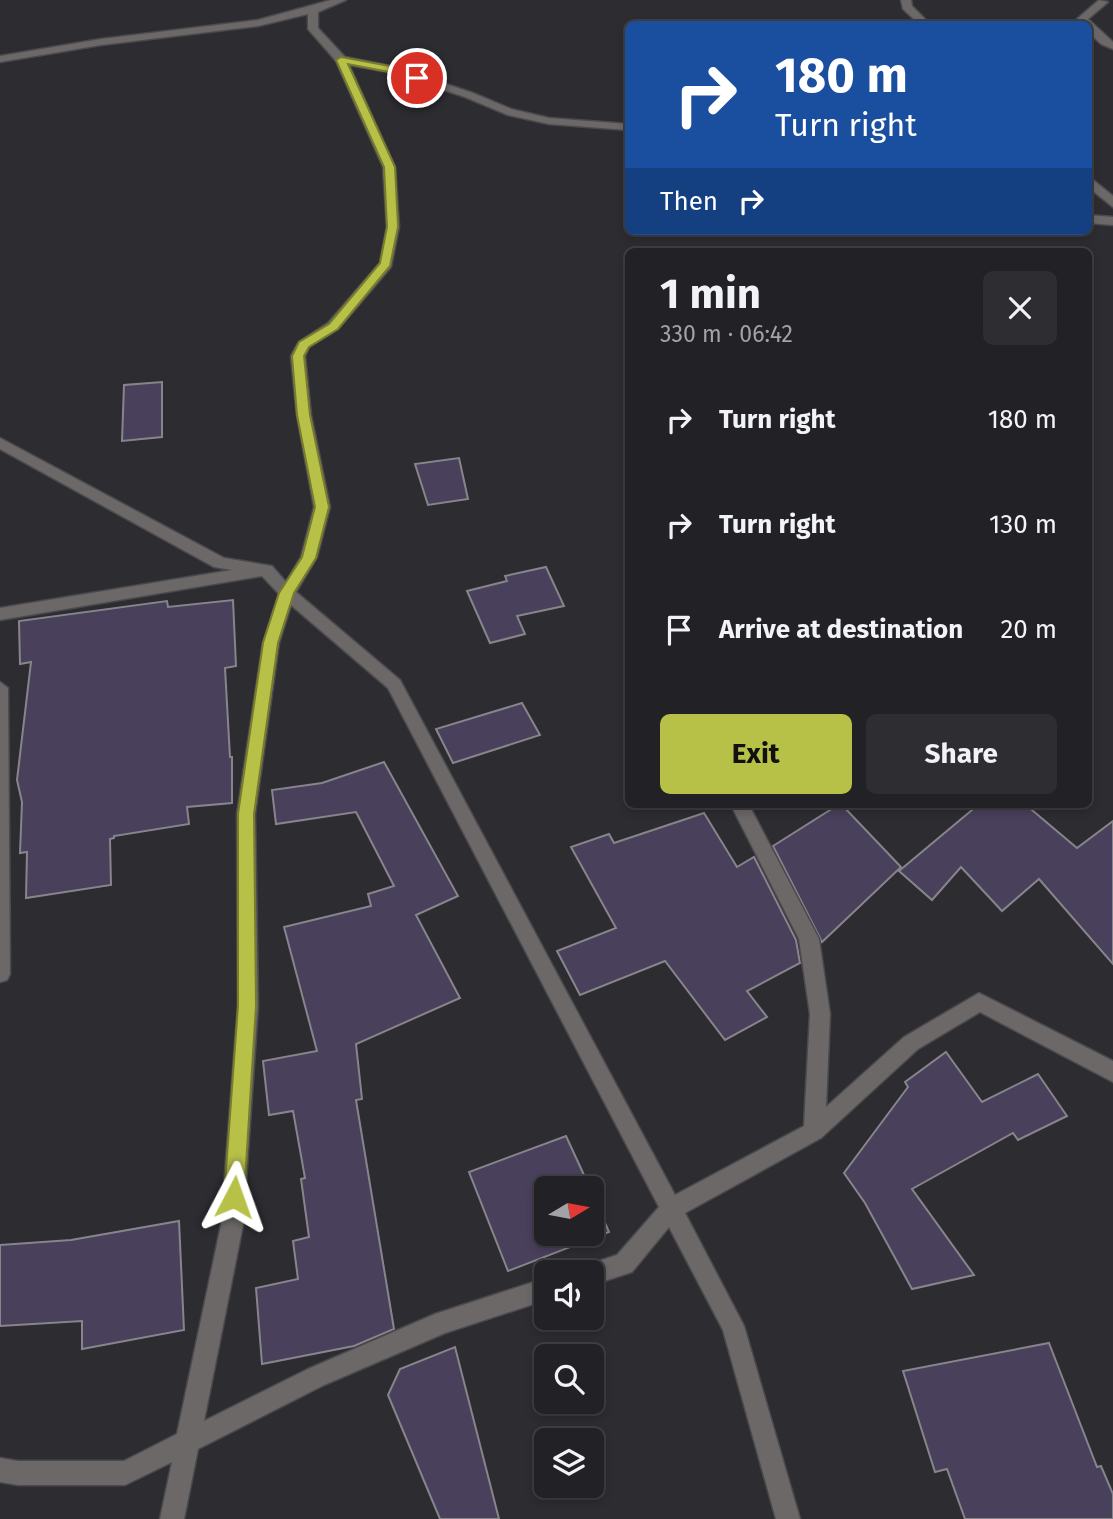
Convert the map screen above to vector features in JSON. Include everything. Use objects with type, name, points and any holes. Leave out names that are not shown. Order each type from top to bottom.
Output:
[{"type":"street","points":[[0,59],[117,40],[211,30],[313,11],[341,0]]},
{"type":"street","points":[[906,0],[906,7],[922,21]]},
{"type":"street","points":[[1085,21],[1083,19],[1103,2]]},
{"type":"street","points":[[172,1519],[232,1225],[247,1006],[246,814],[271,643],[287,593],[309,558],[322,507],[304,415],[298,356],[304,345],[333,326],[386,264],[393,227],[389,167],[341,60],[313,29],[313,11]]},
{"type":"street","points":[[1092,29],[1113,46]]},
{"type":"street","points":[[341,60],[391,69],[522,116],[548,121],[625,127]]},
{"type":"street","points":[[1092,184],[1113,203]]},
{"type":"street","points":[[1092,219],[1113,221]]},
{"type":"street","points":[[0,443],[220,563],[266,570],[287,593],[394,684],[733,1326],[788,1519]]},
{"type":"street","points":[[0,614],[266,570]]},
{"type":"street","points":[[0,688],[0,974]]},
{"type":"street","points":[[742,808],[809,939],[820,1014],[814,1130]]},
{"type":"street","points":[[604,1270],[624,1264],[671,1209],[814,1130],[911,1043],[979,1002],[1113,1073]]},
{"type":"street","points":[[0,1470],[18,1473],[125,1473],[316,1377],[443,1322],[534,1293]]},
{"type":"building","points":[[162,382],[162,437],[122,441],[124,385]]},
{"type":"building","points":[[459,458],[468,499],[428,505],[415,464]]},
{"type":"building","points":[[546,567],[564,606],[517,616],[525,634],[490,643],[467,591],[507,581],[505,576]]},
{"type":"building","points":[[233,600],[236,666],[225,668],[232,757],[232,803],[187,807],[189,824],[114,836],[110,839],[111,885],[26,898],[27,852],[20,853],[22,802],[17,780],[31,662],[20,664],[19,621],[167,601],[168,607]]},
{"type":"building","points":[[522,703],[540,735],[453,763],[436,729]]},
{"type":"building","points":[[384,762],[458,896],[416,915],[460,998],[356,1044],[362,1099],[356,1100],[394,1329],[354,1346],[262,1364],[256,1288],[298,1279],[293,1241],[309,1237],[301,1179],[305,1178],[293,1111],[269,1115],[263,1061],[317,1051],[284,927],[371,906],[368,894],[394,886],[356,812],[276,824],[272,790],[322,783]]},
{"type":"building","points":[[833,808],[845,808],[901,867],[822,942],[773,846]]},
{"type":"building","points":[[974,808],[1030,808],[1077,848],[1113,821],[1113,964],[1039,879],[1002,911],[961,867],[932,900],[899,871]]},
{"type":"building","points":[[704,813],[737,867],[754,857],[796,940],[800,963],[747,991],[767,1017],[725,1040],[665,961],[580,995],[557,951],[616,928],[571,847],[609,834],[614,843]]},
{"type":"building","points":[[946,1052],[982,1102],[1038,1074],[1067,1116],[1018,1140],[1013,1133],[912,1189],[974,1275],[912,1289],[865,1203],[844,1173],[908,1087],[905,1082]]},
{"type":"building","points":[[566,1136],[584,1176],[534,1176],[534,1246],[573,1246],[508,1271],[469,1172]]},
{"type":"building","points":[[179,1221],[184,1330],[82,1349],[82,1321],[0,1326],[0,1245],[71,1240]]},
{"type":"building","points":[[604,1221],[609,1232],[604,1234]]},
{"type":"building","points":[[1049,1343],[1097,1467],[1101,1466],[1113,1494],[1113,1519],[965,1519],[947,1469],[935,1472],[903,1371]]},
{"type":"building","points":[[455,1347],[499,1519],[440,1519],[388,1395],[400,1369]]},
{"type":"route","points":[[234,1197],[247,1006],[246,814],[271,643],[287,593],[309,558],[322,507],[304,415],[298,356],[304,345],[333,326],[386,264],[393,227],[389,167],[341,60],[391,69],[417,78]]}]
